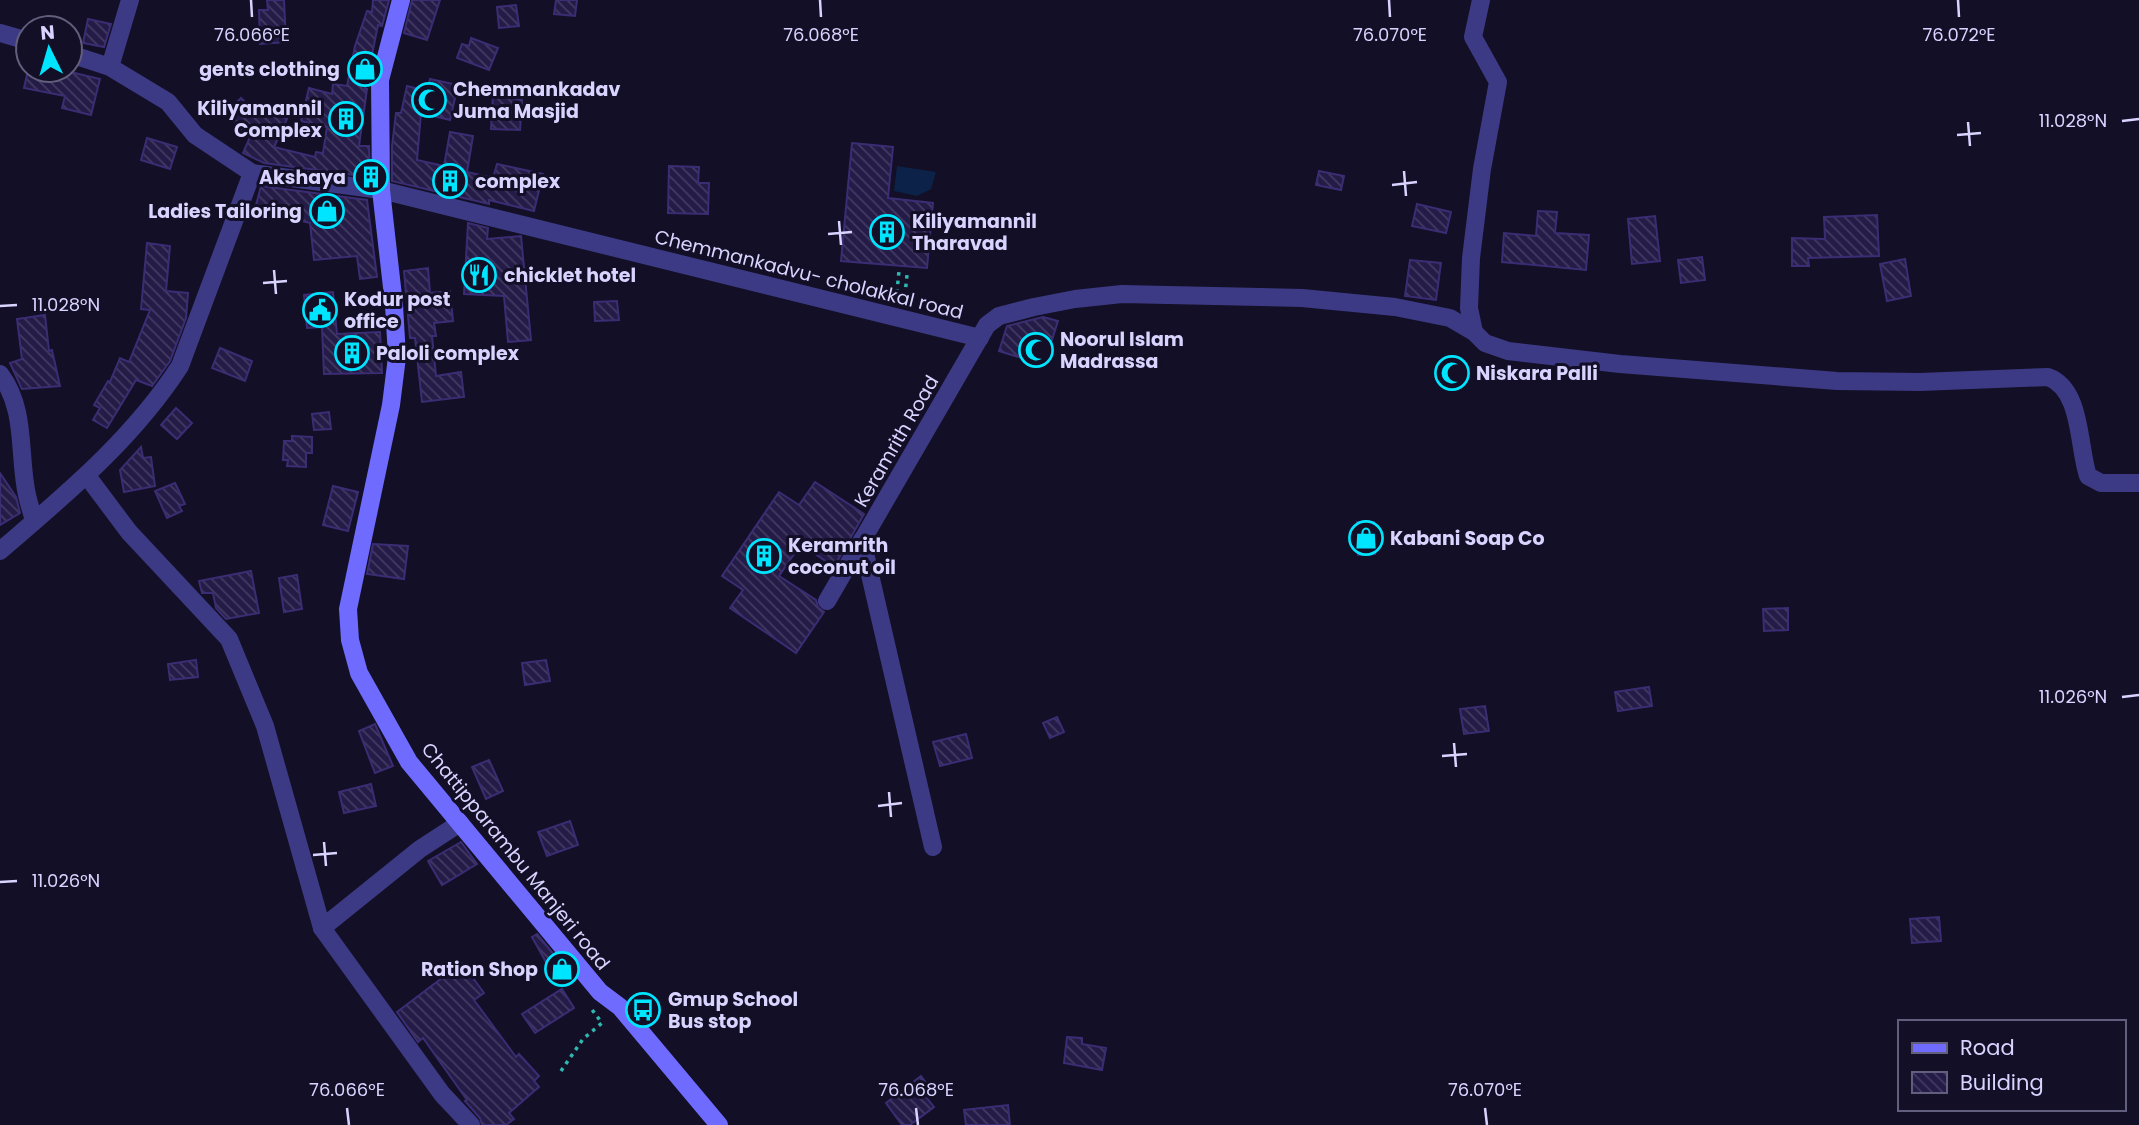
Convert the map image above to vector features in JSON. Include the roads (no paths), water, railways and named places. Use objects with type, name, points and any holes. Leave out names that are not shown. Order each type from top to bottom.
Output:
[{"type":"main road","name":"Chattipparambu Manjeri road","points":[[401,0],[380,79],[381,190],[397,357],[391,405],[348,609],[350,640],[359,673],[409,762],[596,987],[620,1007],[719,1125]]},
{"type":"street","points":[[110,67],[130,0]]},
{"type":"street","points":[[1474,332],[1469,308],[1471,258],[1482,169],[1498,82],[1473,37],[1480,0]]},
{"type":"street","points":[[0,551],[87,476],[162,394],[180,366],[252,173],[195,135],[168,102],[110,67],[84,59]]},
{"type":"street","name":"Chemmankadvu- cholakkal road","points":[[252,173],[381,190],[980,338],[987,325],[999,316],[1075,299],[1122,294],[1302,298],[1395,307],[1450,318],[1474,332],[1485,343],[1508,351],[1620,364],[1837,381],[1920,382],[2048,377],[2057,380],[2068,392],[2074,407],[2088,476],[2101,482],[2139,483]]},
{"type":"street","name":"Keramrith Road","points":[[827,601],[980,338]]},
{"type":"street","points":[[0,374],[16,406],[27,494],[34,521]]},
{"type":"street","points":[[87,476],[129,531],[229,639],[265,726],[322,928],[442,1094],[471,1125]]},
{"type":"street","points":[[862,541],[933,847]]},
{"type":"street","points":[[322,928],[420,849],[460,823]]},
{"type":"water","points":[[897,166],[936,172],[931,189],[917,196],[894,191]]},
{"type":"place","name":"gents clothing","points":[[365,69]]},
{"type":"place","name":"Chemmankadav Juma Masjid","points":[[429,100]]},
{"type":"place","name":"Kiliyamannil Complex","points":[[346,119]]},
{"type":"place","name":"Akshaya","points":[[371,177]]},
{"type":"place","name":"complex","points":[[450,181]]},
{"type":"place","name":"Ladies Tailoring","points":[[327,211]]},
{"type":"place","name":"Kiliyamannil Tharavad","points":[[887,232]]},
{"type":"place","name":"chicklet hotel","points":[[479,275]]},
{"type":"place","name":"Kodur post office","points":[[320,310]]},
{"type":"place","name":"Noorul Islam Madrassa","points":[[1036,350]]},
{"type":"place","name":"Paloli complex","points":[[352,353]]},
{"type":"place","name":"Niskara Palli","points":[[1452,373]]},
{"type":"place","name":"Kabani Soap Co","points":[[1366,538]]},
{"type":"place","name":"Keramrith coconut oil","points":[[764,556]]},
{"type":"place","name":"Ration Shop","points":[[562,969]]},
{"type":"place","name":"Gmup School Bus stop","points":[[643,1010]]}]
